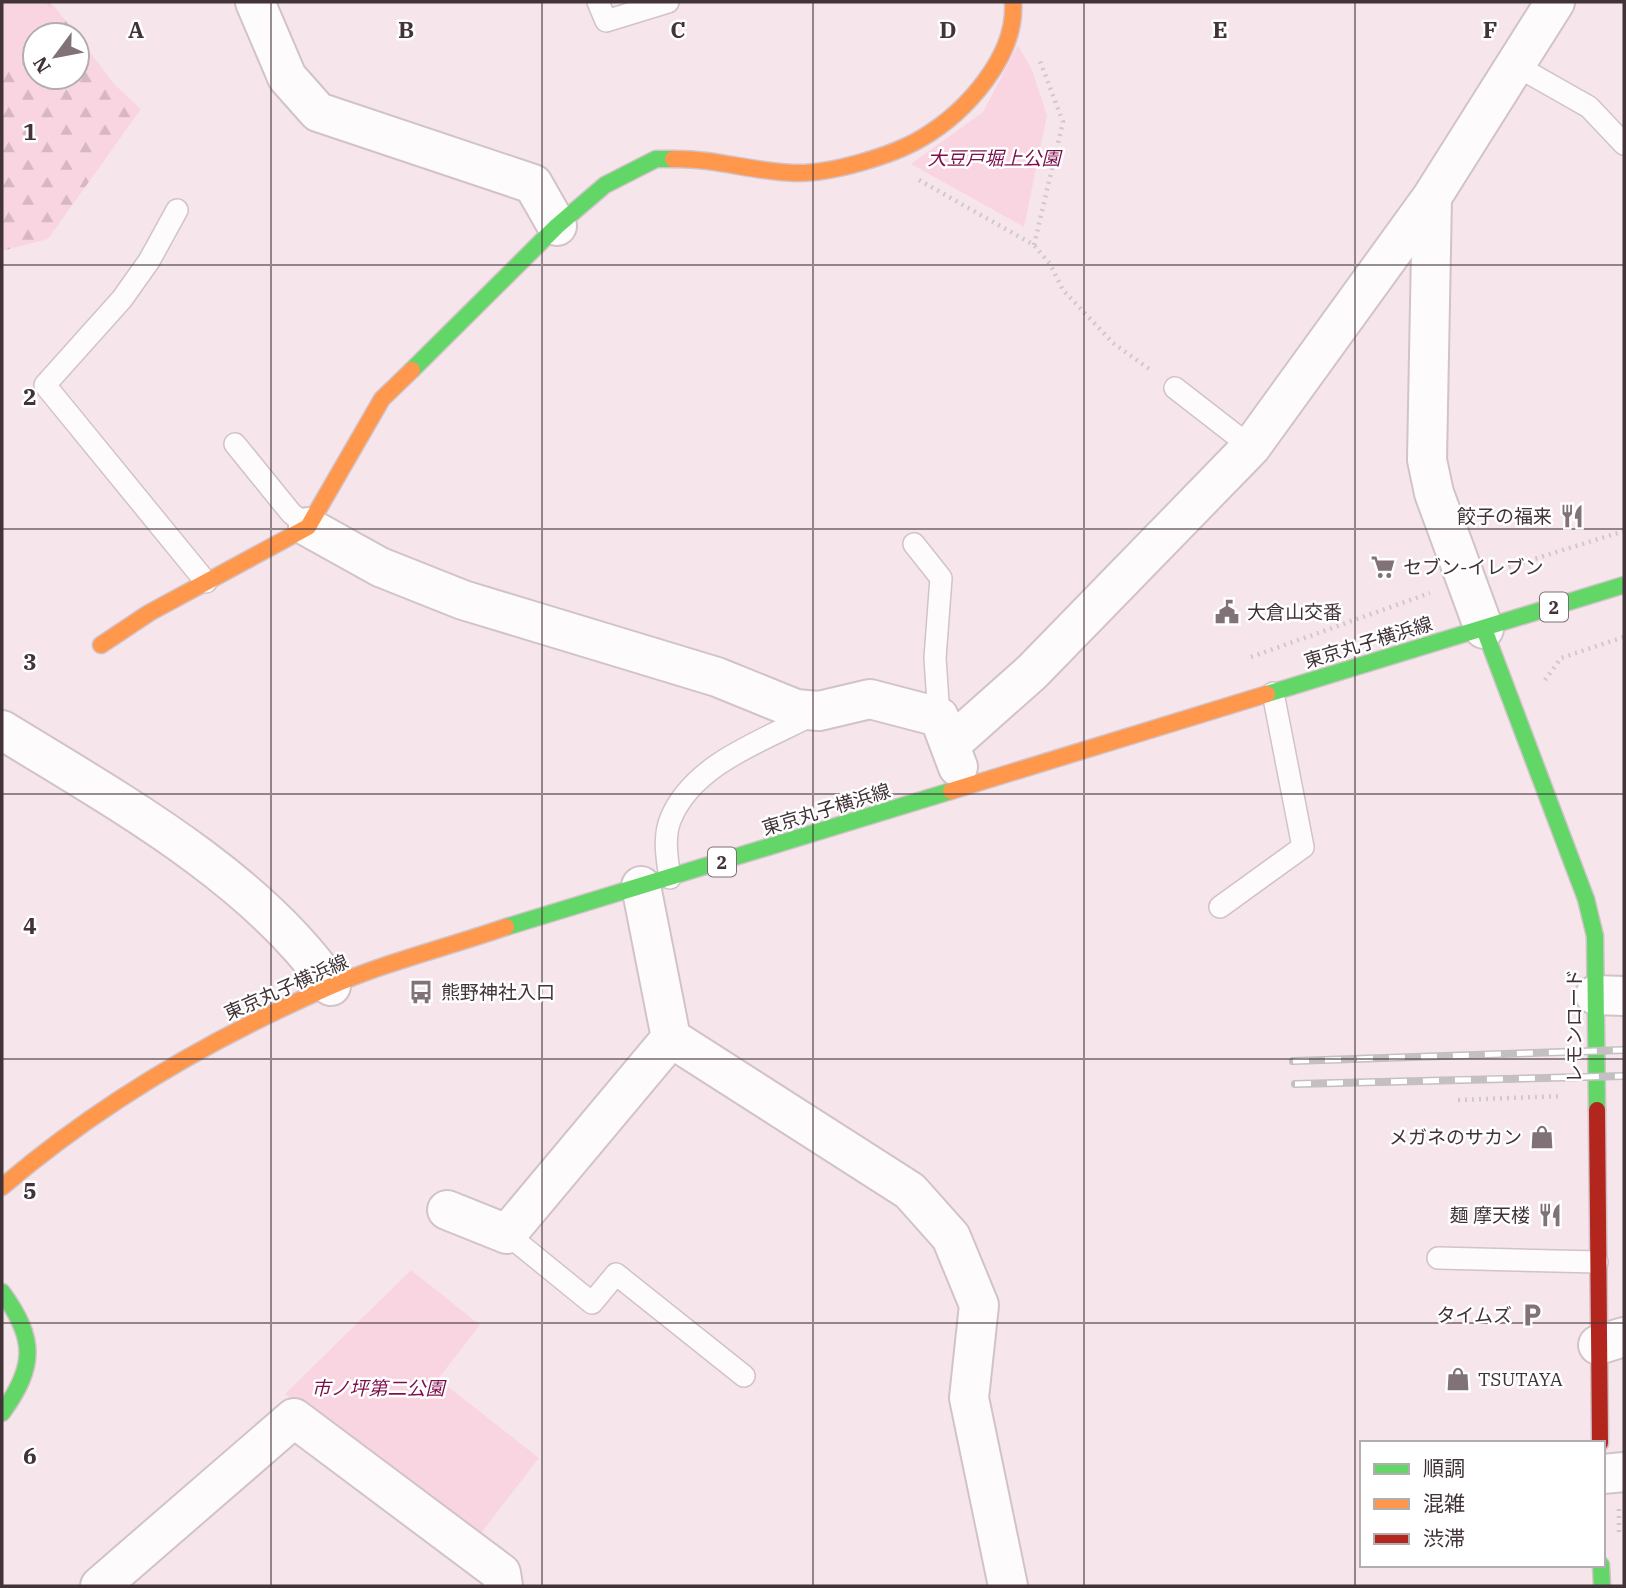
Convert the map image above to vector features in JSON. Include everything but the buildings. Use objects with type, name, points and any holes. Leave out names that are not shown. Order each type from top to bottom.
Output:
[{"type":"street","points":[[256,2],[287,77],[318,112],[533,184],[557,226]]},
{"type":"street","points":[[945,731],[1032,672],[1251,447],[1432,197],[1555,2]]},
{"type":"street","points":[[101,645],[149,613],[308,527],[382,399],[557,226],[606,185],[656,159],[699,158],[795,173],[848,167],[920,139],[956,113],[987,78],[1006,44],[1014,8]]},
{"type":"street","points":[[1432,197],[1427,460],[1434,493],[1484,629]]},
{"type":"street","points":[[308,527],[380,567],[463,600],[717,677],[796,709],[819,711],[870,699],[945,731],[964,789]]},
{"type":"street","name":"東京丸子横浜線","points":[[2,1187],[36,1158],[137,1088],[232,1033],[331,986],[656,882],[1624,585]]},
{"type":"street","name":"レモンロード","points":[[1484,629],[1586,899],[1610,995],[1597,1262],[1611,1341],[1600,1441]]},
{"type":"street","points":[[2,730],[154,823],[292,936],[331,986]]},
{"type":"street","points":[[447,1210],[507,1234],[671,1038],[656,882]]},
{"type":"street","points":[[671,1038],[910,1191],[951,1237],[979,1305],[969,1398],[1008,1586]]},
{"type":"street","points":[[2,1292],[16,1309],[26,1339],[30,1364],[21,1387],[2,1413]]},
{"type":"street","points":[[100,1586],[294,1418],[501,1573],[503,1586]]},
{"type":"street","points":[[1605,1474],[1624,1472]]},
{"type":"street","points":[[1601,1567],[1602,1586]]},
{"type":"lane","points":[[598,2],[606,21],[668,2]]},
{"type":"lane","points":[[1515,65],[1589,107],[1624,144]]},
{"type":"lane","points":[[177,210],[149,261],[122,299],[44,385],[206,582]]},
{"type":"lane","points":[[1175,388],[1251,447]]},
{"type":"lane","points":[[235,444],[291,513],[308,527]]},
{"type":"lane","points":[[914,544],[941,578],[935,658],[945,731]]},
{"type":"lane","points":[[1220,907],[1303,847],[1273,693]]},
{"type":"lane","points":[[656,882],[666,853],[670,819],[686,795],[711,769],[819,711]]},
{"type":"lane","points":[[507,1234],[593,1303],[616,1273],[744,1376]]},
{"type":"lane","points":[[1438,1258],[1597,1262]]},
{"type":"path","points":[[1014,8],[1035,48],[1063,122],[1034,245]]},
{"type":"path","points":[[879,156],[1034,245],[1050,264],[1063,290],[1113,343],[1175,388]]},
{"type":"path","points":[[1531,560],[1624,531]]},
{"type":"path","points":[[1561,658],[1624,637]]},
{"type":"path","points":[[1458,1100],[1576,1095]]},
{"type":"green space","points":[[2,2],[51,2],[66,21],[21,21],[21,91],[91,91],[91,54],[114,84],[141,109],[48,239],[2,251]]},
{"type":"green space","points":[[2,2],[46,2],[61,20],[21,21],[21,52],[2,68]]},
{"type":"green space","name":"大豆戸堀上公園","points":[[1018,45],[1032,70],[1047,115],[1024,227],[911,164],[983,112]]},
{"type":"green space","name":"市ノ坪第二公園","points":[[411,1270],[480,1325],[438,1379],[539,1458],[478,1537],[285,1394]]},
{"type":"railway","points":[[1293,1061],[1624,1050]]},
{"type":"railway","points":[[1295,1084],[1624,1076]]},
{"type":"traffic: fast","points":[[412,370],[557,226],[605,185],[656,159],[673,159]]},
{"type":"traffic: fast","points":[[1267,694],[1624,585]]},
{"type":"traffic: fast","points":[[1484,629],[1586,899],[1595,936],[1597,1110]]},
{"type":"traffic: fast","points":[[506,927],[951,791]]},
{"type":"traffic: fast","points":[[2,1292],[21,1324],[28,1352],[21,1381],[2,1413]]},
{"type":"traffic: fast","points":[[1601,1567],[1602,1586]]},
{"type":"traffic: slow","points":[[673,159],[809,173],[860,163],[909,145],[939,127],[986,81],[1007,42],[1013,2]]},
{"type":"traffic: slow","points":[[101,645],[149,613],[308,527],[382,399],[412,370]]},
{"type":"traffic: slow","points":[[951,791],[1267,694]]},
{"type":"traffic: slow","points":[[2,1187],[117,1101],[242,1028],[351,978],[506,927]]},
{"type":"traffic: jam","points":[[1597,1110],[1600,1441]]},
{"type":"place","name":"餃子の福来","points":[[1572,516]]},
{"type":"place","name":"セブン-イレブン","points":[[1383,567]]},
{"type":"place","name":"大倉山交番","points":[[1227,612]]},
{"type":"place","name":"熊野神社入口","points":[[421,992]]},
{"type":"place","name":"メガネのサカン","points":[[1542,1137]]},
{"type":"place","name":"麺 摩天楼","points":[[1550,1215]]},
{"type":"place","name":"タイムズ","points":[[1532,1315]]},
{"type":"place","name":"TSUTAYA","points":[[1458,1379]]}]
